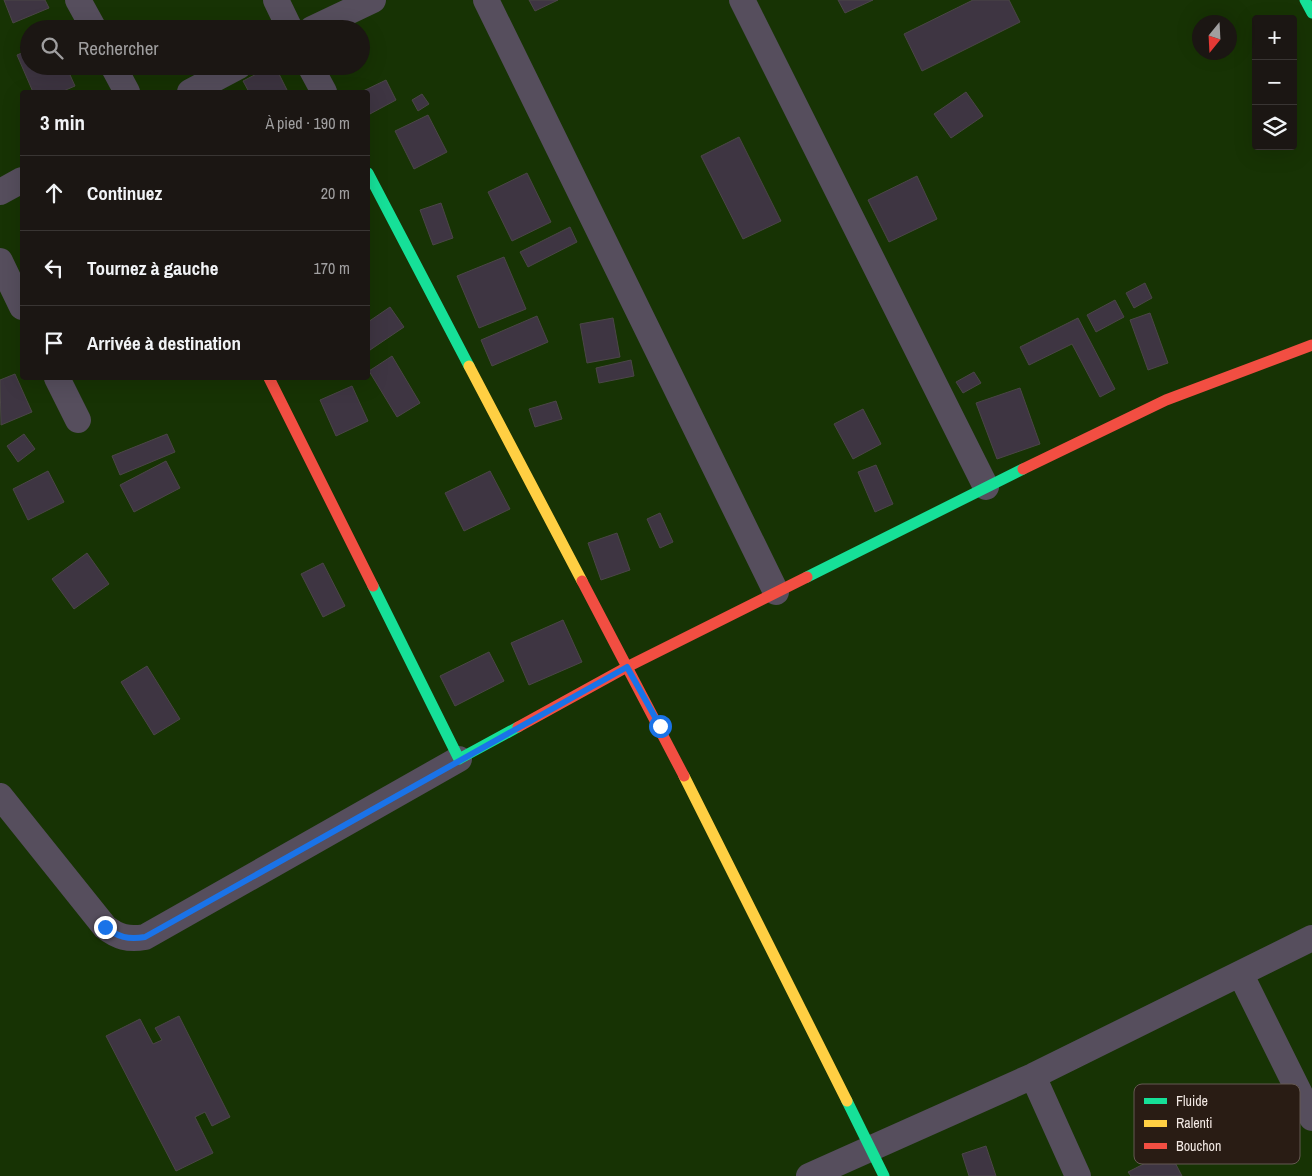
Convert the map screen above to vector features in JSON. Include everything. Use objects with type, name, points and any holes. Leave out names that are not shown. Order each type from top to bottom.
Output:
[{"type":"main road","points":[[1305,0],[1312,13]]},
{"type":"main road","points":[[370,177],[627,667],[660,726],[884,1176]]},
{"type":"main road","points":[[271,380],[459,759],[627,667],[986,487],[1166,400],[1312,345]]},
{"type":"street","points":[[78,0],[89,20]]},
{"type":"street","points":[[276,0],[286,20]]},
{"type":"street","points":[[331,20],[374,0]]},
{"type":"street","points":[[486,0],[776,592]]},
{"type":"street","points":[[742,0],[986,487]]},
{"type":"street","points":[[118,75],[126,90]]},
{"type":"street","points":[[194,90],[222,75]]},
{"type":"street","points":[[315,75],[323,90]]},
{"type":"street","points":[[0,192],[20,181]]},
{"type":"street","points":[[0,261],[20,303]]},
{"type":"street","points":[[58,380],[78,420]]},
{"type":"street","points":[[0,796],[105,927],[114,934],[129,940],[145,937],[459,759]]},
{"type":"street","points":[[808,1176],[1033,1076],[1241,975],[1312,938]]},
{"type":"street","points":[[1241,975],[1295,1084]]},
{"type":"street","points":[[1033,1076],[1078,1176]]},
{"type":"street","points":[[1300,1094],[1312,1118]]},
{"type":"green space","points":[[0,0],[1312,0],[1312,1176],[0,1176]]},
{"type":"building","points":[[4,0],[45,0],[49,8],[13,23]]},
{"type":"building","points":[[529,0],[558,0],[535,11]]},
{"type":"building","points":[[838,0],[873,0],[845,13]]},
{"type":"building","points":[[973,0],[1009,0],[1020,22],[922,71],[904,34]]},
{"type":"building","points":[[26,75],[70,75],[75,86],[66,90],[32,90]]},
{"type":"building","points":[[255,75],[280,75],[287,90],[248,90],[243,81]]},
{"type":"building","points":[[386,80],[396,100],[370,114],[370,90],[365,90]]},
{"type":"building","points":[[966,92],[983,116],[951,138],[934,114]]},
{"type":"building","points":[[422,94],[429,104],[418,111],[412,100]]},
{"type":"building","points":[[428,115],[447,152],[414,169],[395,131]]},
{"type":"building","points":[[739,137],[781,221],[743,239],[701,156]]},
{"type":"building","points":[[527,173],[551,222],[512,241],[488,192]]},
{"type":"building","points":[[917,176],[937,219],[889,242],[868,200]]},
{"type":"building","points":[[441,203],[453,238],[433,245],[420,210]]},
{"type":"building","points":[[570,227],[577,242],[528,267],[520,252]]},
{"type":"building","points":[[504,257],[526,309],[479,328],[457,276]]},
{"type":"building","points":[[1145,283],[1152,298],[1134,308],[1126,293]]},
{"type":"building","points":[[1115,300],[1124,317],[1096,332],[1087,315]]},
{"type":"building","points":[[390,307],[404,327],[370,350],[370,321]]},
{"type":"building","points":[[1150,313],[1168,363],[1148,370],[1130,320]]},
{"type":"building","points":[[537,316],[548,342],[492,366],[481,340]]},
{"type":"building","points":[[613,318],[620,357],[587,363],[580,324]]},
{"type":"building","points":[[1078,318],[1115,389],[1100,397],[1072,344],[1029,365],[1020,347]]},
{"type":"building","points":[[392,356],[420,403],[397,417],[370,370]]},
{"type":"building","points":[[631,360],[634,376],[599,383],[596,368]]},
{"type":"building","points":[[974,372],[981,383],[963,393],[956,382]]},
{"type":"building","points":[[15,374],[32,412],[1,425],[0,380]]},
{"type":"building","points":[[352,386],[368,421],[336,436],[320,400]]},
{"type":"building","points":[[1020,388],[1040,444],[997,459],[976,403]]},
{"type":"building","points":[[556,401],[562,419],[535,427],[529,409]]},
{"type":"building","points":[[863,409],[881,444],[853,459],[834,424]]},
{"type":"building","points":[[24,434],[35,449],[18,462],[7,446]]},
{"type":"building","points":[[167,434],[175,452],[120,475],[112,456]]},
{"type":"building","points":[[166,461],[180,488],[134,512],[120,485]]},
{"type":"building","points":[[876,465],[893,504],[875,512],[858,472]]},
{"type":"building","points":[[48,471],[64,502],[28,520],[13,489]]},
{"type":"building","points":[[490,471],[510,509],[464,531],[445,493]]},
{"type":"building","points":[[660,513],[673,542],[660,548],[647,519]]},
{"type":"building","points":[[617,533],[630,570],[601,580],[588,543]]},
{"type":"building","points":[[87,553],[109,584],[74,609],[52,579]]},
{"type":"building","points":[[323,563],[345,606],[323,617],[301,574]]},
{"type":"building","points":[[563,620],[582,662],[529,685],[511,643]]},
{"type":"building","points":[[489,652],[504,681],[455,706],[440,676]]},
{"type":"building","points":[[147,666],[180,719],[154,735],[121,682]]},
{"type":"building","points":[[179,1016],[230,1117],[212,1126],[205,1112],[195,1117],[213,1153],[176,1171],[106,1036],[140,1019],[153,1044],[162,1040],[155,1028]]},
{"type":"building","points":[[986,1146],[996,1176],[969,1176],[962,1154]]},
{"type":"building","points":[[1144,1164],[1176,1164],[1182,1176],[1131,1176],[1128,1172]]},
{"type":"traffic: fast","points":[[1305,0],[1312,13]]},
{"type":"traffic: fast","points":[[370,177],[469,366]]},
{"type":"traffic: fast","points":[[807,577],[1023,469]]},
{"type":"traffic: fast","points":[[373,586],[459,759],[518,727]]},
{"type":"traffic: fast","points":[[847,1101],[884,1176]]},
{"type":"traffic: slow","points":[[469,366],[582,581]]},
{"type":"traffic: slow","points":[[684,776],[847,1101]]},
{"type":"traffic: jam","points":[[1023,469],[1166,400],[1312,345]]},
{"type":"traffic: jam","points":[[270,380],[373,586]]},
{"type":"traffic: jam","points":[[518,727],[627,667],[807,577]]},
{"type":"traffic: jam","points":[[582,581],[684,776]]},
{"type":"route","points":[[105,927],[114,934],[129,940],[145,937],[459,759],[627,667],[660,726]]}]
